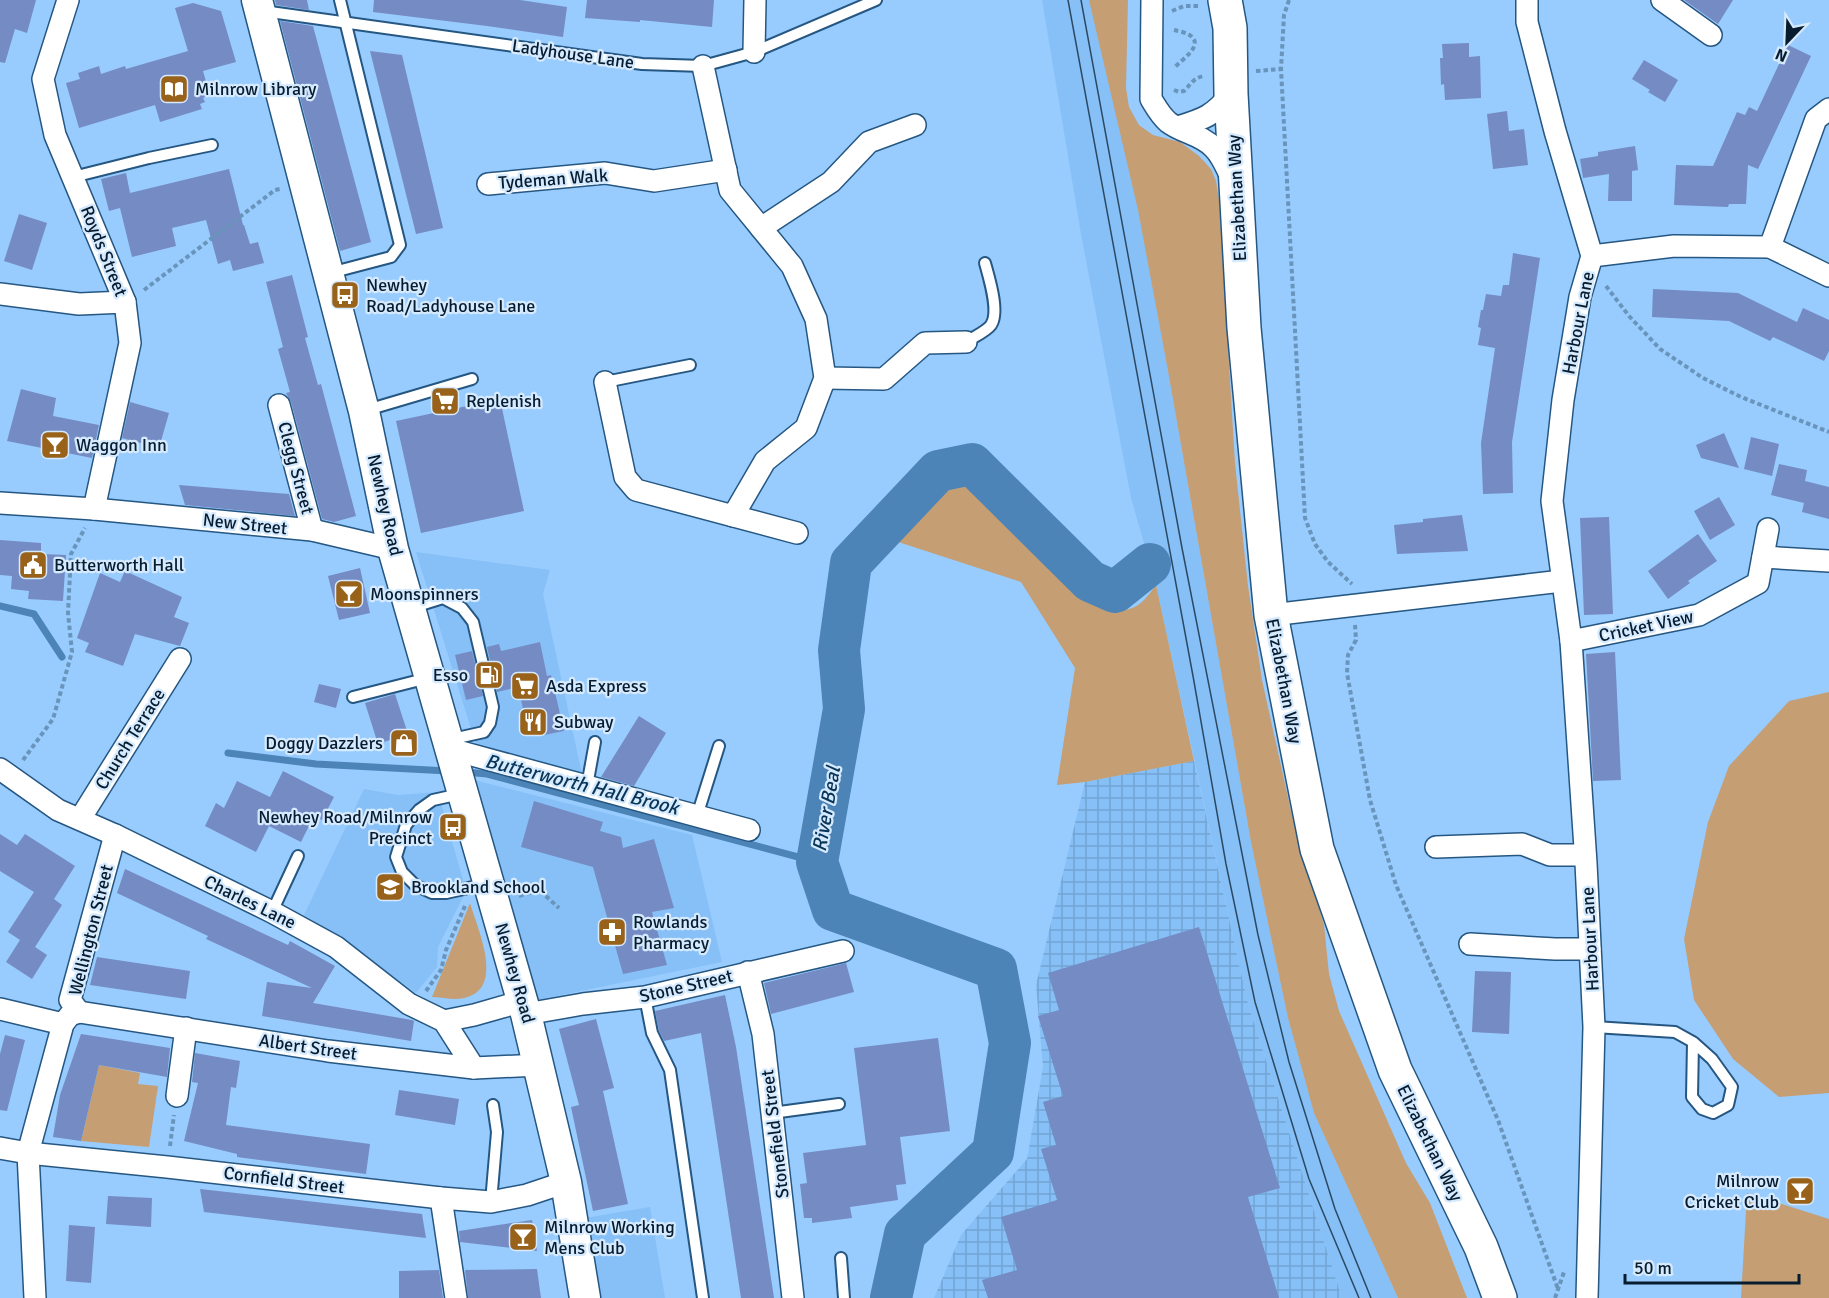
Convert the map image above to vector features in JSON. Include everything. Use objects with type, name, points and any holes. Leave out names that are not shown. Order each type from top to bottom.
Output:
[{"type":"main road","name":"Elizabethan Way","points":[[1224,8],[1221,85],[1236,188],[1244,328],[1271,615],[1317,849],[1395,1070],[1481,1247],[1500,1298]]},
{"type":"street","name":"Royds Street","points":[[68,0],[43,79],[55,135],[124,300],[130,343],[94,509]]},
{"type":"street","points":[[754,52],[755,0]]},
{"type":"street","points":[[1152,0],[1151,99],[1168,122],[1193,133],[1214,148],[1236,188]]},
{"type":"street","name":"Harbour Lane","points":[[1527,0],[1527,22],[1555,131],[1592,256],[1580,297],[1565,388],[1552,501],[1571,641],[1594,1027],[1587,1298]]},
{"type":"street","points":[[1662,0],[1710,35]]},
{"type":"street","name":"Newhey Road","points":[[258,5],[364,411],[393,549],[525,1007],[566,1182],[585,1298]]},
{"type":"street","points":[[703,66],[730,190],[792,266],[816,319],[825,378],[806,428],[765,461],[733,516]]},
{"type":"street","points":[[1178,127],[1206,118],[1218,109],[1221,85]]},
{"type":"street","points":[[1770,247],[1816,119],[1829,109]]},
{"type":"street","points":[[761,228],[831,182],[869,142],[915,125]]},
{"type":"street","name":"Tydeman Walk","points":[[488,184],[605,173],[654,181],[726,170]]},
{"type":"street","points":[[1592,256],[1674,246],[1770,247],[1829,276]]},
{"type":"street","points":[[0,294],[79,304],[124,300]]},
{"type":"street","points":[[825,378],[884,379],[925,344],[966,342]]},
{"type":"street","points":[[605,382],[625,477],[636,490],[797,532]]},
{"type":"street","name":"Clegg Street","points":[[279,405],[312,530]]},
{"type":"street","points":[[0,502],[94,509]]},
{"type":"street","name":"New Street","points":[[94,509],[312,530],[393,549]]},
{"type":"street","name":"Cricket View","points":[[1571,641],[1699,615],[1758,584],[1768,529]]},
{"type":"street","points":[[1763,557],[1829,561]]},
{"type":"street","points":[[1271,615],[1562,582]]},
{"type":"street","name":"Church Terrace","points":[[80,819],[180,659]]},
{"type":"street","points":[[455,764],[587,786],[749,830]]},
{"type":"street","name":"Charles Lane","points":[[5,773],[58,810],[115,835],[272,912],[336,947],[415,1007],[444,1021]]},
{"type":"street","name":"Wellington Street","points":[[35,1298],[28,1153],[71,1018],[70,1000],[115,835]]},
{"type":"street","points":[[1436,847],[1522,844],[1550,855],[1585,855]]},
{"type":"street","points":[[1470,944],[1590,949]]},
{"type":"street","name":"Stone Street","points":[[444,1021],[525,1007],[645,997],[843,951]]},
{"type":"street","name":"Stonefield Street","points":[[748,972],[763,1034],[793,1298]]},
{"type":"street","name":"Albert Street","points":[[0,1009],[186,1028],[328,1051],[474,1068],[539,1065]]},
{"type":"street","points":[[444,1021],[474,1068]]},
{"type":"street","points":[[177,1096],[186,1028]]},
{"type":"street","name":"Cornfield Street","points":[[0,1148],[28,1153],[491,1202],[527,1195],[566,1182]]},
{"type":"street","points":[[441,1198],[456,1298]]},
{"type":"lane","points":[[328,273],[391,257],[400,245],[340,0]]},
{"type":"lane","name":"Ladyhouse Lane","points":[[258,5],[347,23],[642,64],[703,66],[754,52],[876,0]]},
{"type":"lane","points":[[73,177],[212,145]]},
{"type":"lane","points":[[966,342],[990,326],[995,316],[986,263]]},
{"type":"lane","points":[[605,382],[690,365]]},
{"type":"lane","points":[[364,411],[472,379]]},
{"type":"lane","points":[[410,608],[443,598],[462,608],[473,622],[494,706],[490,723],[484,732],[455,764],[433,800],[419,810],[406,825],[396,857],[402,872],[415,885],[432,893],[492,893]]},
{"type":"lane","points":[[353,697],[430,677]]},
{"type":"lane","points":[[587,786],[595,742]]},
{"type":"lane","points":[[697,816],[719,746]]},
{"type":"lane","points":[[272,912],[298,856]]},
{"type":"lane","points":[[645,997],[652,1033],[670,1070],[704,1298]]},
{"type":"lane","points":[[1594,1027],[1675,1032],[1693,1042],[1713,1059],[1732,1087],[1728,1105],[1713,1113],[1702,1109],[1692,1097],[1693,1042]]},
{"type":"lane","points":[[772,1113],[839,1104]]},
{"type":"lane","points":[[491,1202],[497,1132],[493,1105]]},
{"type":"lane","points":[[841,1258],[844,1298]]},
{"type":"path","points":[[1288,0],[1284,15],[1281,69],[1305,518],[1315,544],[1328,562],[1352,583],[1356,640],[1348,655],[1347,673],[1370,800],[1396,885],[1498,1120],[1558,1289]]},
{"type":"path","points":[[1170,12],[1184,6],[1224,8]]},
{"type":"path","points":[[1167,26],[1186,33],[1193,38],[1195,45],[1192,52],[1173,70]]},
{"type":"path","points":[[1252,71],[1281,69]]},
{"type":"path","points":[[1172,87],[1174,91],[1184,91],[1191,81],[1198,77],[1221,85]]},
{"type":"path","points":[[124,300],[145,290],[275,190],[305,182]]},
{"type":"path","points":[[1592,256],[1597,274],[1629,316],[1660,349],[1703,378],[1741,397],[1829,432]]},
{"type":"path","points":[[5,773],[53,719],[72,652],[68,613],[71,554],[94,509]]},
{"type":"path","points":[[415,1007],[441,970],[446,950],[469,898],[492,893],[539,890],[559,908]]},
{"type":"path","points":[[167,1167],[177,1096]]},
{"type":"shaded area","points":[[1042,0],[1100,0],[1251,842],[1288,1018],[1314,1113],[1398,1298],[1342,1298],[1248,1004],[1156,585],[1131,498],[1081,234]]},
{"type":"shaded area","points":[[1089,0],[1128,0],[1126,88],[1129,107],[1139,125],[1153,135],[1180,142],[1199,156],[1211,169],[1216,181],[1235,463],[1248,586],[1262,680],[1291,811],[1324,925],[1329,974],[1339,1011],[1406,1163],[1430,1203],[1467,1298],[1398,1298],[1314,1113],[1288,1018],[1251,842],[1138,210]]},
{"type":"shaded area","points":[[959,474],[974,479],[1058,570],[1087,595],[1102,604],[1116,609],[1129,609],[1145,599],[1156,585],[1194,761],[1085,782],[1057,785],[1075,668],[1021,582],[889,539],[939,480]]},
{"type":"shaded area","points":[[416,552],[550,570],[543,594],[582,774],[476,745]]},
{"type":"shaded area","points":[[1829,692],[1829,1093],[1779,1097],[1733,1059],[1694,1000],[1684,939],[1708,822],[1729,766],[1789,701]]},
{"type":"shaded area","points":[[1194,761],[1248,1004],[1342,1298],[934,1298],[961,1235],[1027,1159],[1043,1067],[1036,985],[1085,782]]},
{"type":"shaded area","points":[[474,780],[692,835],[722,962],[532,1001]]},
{"type":"shaded area","name":"Brookland School","points":[[364,789],[398,795],[438,792],[463,880],[464,895],[438,947],[437,967],[416,993],[304,915]]},
{"type":"shaded area","points":[[470,903],[483,946],[486,976],[481,987],[472,996],[455,999],[432,997]]},
{"type":"shaded area","points":[[99,1065],[140,1073],[138,1084],[158,1086],[149,1147],[81,1141]]},
{"type":"shaded area","points":[[1747,1193],[1829,1219],[1829,1298],[1741,1298]]},
{"type":"shaded area","points":[[650,1207],[665,1298],[597,1298],[585,1218]]},
{"type":"building","points":[[0,0],[36,0],[27,33],[15,29],[5,63],[0,62]]},
{"type":"building","points":[[275,0],[307,0],[309,10],[276,5]]},
{"type":"building","points":[[374,0],[520,0],[567,7],[563,37],[373,12]]},
{"type":"building","points":[[587,0],[714,0],[712,27],[640,20],[640,22],[585,18]]},
{"type":"building","points":[[1684,0],[1733,0],[1718,24]]},
{"type":"building","points":[[193,3],[221,11],[236,62],[203,71],[207,96],[203,98],[205,102],[200,104],[202,109],[160,122],[155,105],[79,128],[66,83],[80,79],[78,73],[99,66],[101,74],[188,51],[175,8]]},
{"type":"building","points":[[280,21],[313,26],[371,242],[340,251]]},
{"type":"building","points":[[1469,43],[1469,57],[1480,56],[1481,98],[1445,100],[1444,84],[1441,85],[1442,44]]},
{"type":"building","points":[[1788,45],[1811,56],[1758,169],[1748,165],[1746,204],[1729,204],[1728,207],[1674,205],[1676,165],[1713,166],[1737,112],[1745,115],[1749,107],[1757,111]]},
{"type":"building","points":[[370,51],[402,55],[443,228],[416,234]]},
{"type":"building","points":[[1644,60],[1678,80],[1665,102],[1632,79]]},
{"type":"building","points":[[1507,111],[1509,131],[1524,129],[1528,165],[1493,169],[1487,114]]},
{"type":"building","points":[[1635,146],[1638,170],[1632,171],[1632,201],[1608,201],[1609,174],[1583,178],[1580,159],[1598,156],[1598,152]]},
{"type":"building","points":[[229,169],[250,244],[258,242],[264,263],[233,271],[230,260],[218,264],[206,220],[172,228],[176,246],[132,257],[120,208],[109,211],[101,179],[126,173],[130,193]]},
{"type":"building","points":[[19,214],[47,223],[32,270],[4,261]]},
{"type":"building","points":[[1513,253],[1540,258],[1512,442],[1513,493],[1483,494],[1481,443],[1495,348],[1478,345],[1481,328],[1478,327],[1486,294],[1501,296],[1503,285],[1509,285]]},
{"type":"building","points":[[292,275],[308,337],[305,338],[318,385],[321,384],[356,516],[334,522],[322,519],[291,402],[286,393],[290,392],[278,349],[283,347],[266,282]]},
{"type":"building","points":[[1653,289],[1738,293],[1797,322],[1803,308],[1829,320],[1829,351],[1824,361],[1773,337],[1770,341],[1729,321],[1652,317]]},
{"type":"building","points":[[21,389],[56,398],[53,416],[99,425],[92,458],[7,441]]},
{"type":"building","points":[[500,399],[524,511],[421,533],[396,421]]},
{"type":"building","points":[[130,402],[169,413],[159,448],[122,438]]},
{"type":"building","points":[[1724,433],[1739,468],[1701,458],[1696,445]]},
{"type":"building","points":[[1751,437],[1779,444],[1772,476],[1744,469]]},
{"type":"building","points":[[1779,464],[1807,470],[1805,481],[1829,487],[1829,519],[1802,512],[1804,503],[1771,495]]},
{"type":"building","points":[[179,485],[289,494],[295,516],[185,505]]},
{"type":"building","points":[[1719,497],[1735,525],[1710,540],[1694,511]]},
{"type":"building","points":[[1462,515],[1468,551],[1397,554],[1394,525]]},
{"type":"building","points":[[1609,517],[1613,614],[1584,615],[1580,518]]},
{"type":"building","points":[[1698,534],[1717,561],[1688,581],[1690,583],[1668,599],[1648,571]]},
{"type":"building","name":"Butterworth Hall","points":[[0,540],[41,543],[41,554],[66,555],[63,601],[28,599],[29,591],[11,589],[12,576],[0,575]]},
{"type":"building","name":"Moonspinners","points":[[360,568],[370,613],[339,620],[328,576]]},
{"type":"building","points":[[125,571],[182,597],[174,617],[189,623],[180,646],[135,634],[123,666],[85,652],[89,643],[77,638],[100,573],[120,582]]},
{"type":"building","points":[[540,642],[547,676],[551,675],[564,731],[544,735],[543,727],[528,730],[518,687],[497,692],[487,647],[499,644],[501,651]]},
{"type":"building","points":[[472,651],[483,696],[466,700],[455,655]]},
{"type":"building","points":[[1615,652],[1621,780],[1593,781],[1586,654]]},
{"type":"building","points":[[319,684],[341,689],[336,708],[314,702]]},
{"type":"building","points":[[395,694],[408,734],[378,744],[365,703]]},
{"type":"building","points":[[639,716],[666,733],[634,786],[601,777]]},
{"type":"building","points":[[283,771],[334,797],[322,820],[314,816],[301,842],[269,826],[256,852],[205,826],[216,803],[224,808],[237,781],[270,797]]},
{"type":"building","points":[[534,801],[603,822],[600,831],[621,837],[623,848],[654,839],[674,908],[652,912],[667,965],[623,974],[593,867],[521,847]]},
{"type":"building","points":[[0,834],[17,845],[25,834],[75,866],[54,899],[62,905],[35,947],[47,955],[32,979],[6,962],[20,940],[8,932],[34,892],[0,871]]},
{"type":"building","points":[[125,869],[288,945],[290,941],[335,966],[313,1003],[412,1020],[414,1021],[411,1041],[262,1016],[267,982],[312,988],[206,939],[208,936],[117,893]]},
{"type":"building","points":[[1199,927],[1280,1188],[1248,1197],[1279,1298],[988,1298],[982,1280],[1017,1270],[1001,1217],[1057,1200],[1041,1149],[1056,1145],[1043,1102],[1063,1096],[1038,1016],[1059,1010],[1048,973]]},
{"type":"building","points":[[97,957],[190,971],[186,999],[90,985]]},
{"type":"building","points":[[846,963],[854,992],[771,1014],[764,983]]},
{"type":"building","points":[[1475,971],[1511,972],[1509,1034],[1472,1032]]},
{"type":"building","points":[[725,995],[736,1047],[774,1298],[741,1298],[701,1033],[664,1041],[659,1031],[655,1011]]},
{"type":"building","points":[[596,1019],[614,1088],[603,1091],[628,1204],[593,1211],[571,1107],[579,1105],[559,1029]]},
{"type":"building","points":[[81,1034],[170,1048],[167,1077],[99,1065],[81,1141],[53,1137],[60,1095]]},
{"type":"building","points":[[5,1035],[25,1040],[7,1111],[0,1110],[0,1054]]},
{"type":"building","points":[[938,1038],[950,1131],[900,1137],[906,1184],[896,1185],[898,1200],[850,1207],[852,1218],[812,1223],[812,1218],[804,1218],[800,1184],[807,1183],[803,1153],[866,1145],[854,1048]]},
{"type":"building","points":[[195,1053],[240,1061],[236,1088],[231,1087],[226,1125],[370,1144],[366,1174],[237,1157],[237,1154],[184,1141],[198,1083],[192,1082]]},
{"type":"building","points":[[399,1090],[459,1099],[455,1125],[395,1115]]},
{"type":"building","points":[[200,1189],[422,1214],[426,1238],[204,1212]]},
{"type":"building","points":[[108,1196],[152,1198],[151,1227],[106,1224]]},
{"type":"building","points":[[532,1220],[537,1251],[460,1242],[459,1231]]},
{"type":"building","points":[[69,1225],[95,1227],[91,1283],[66,1281]]},
{"type":"building","points":[[537,1269],[541,1298],[468,1298],[465,1270]]},
{"type":"building","points":[[439,1270],[443,1298],[399,1298],[399,1271]]},
{"type":"waterway","name":"River Beal","points":[[891,1298],[905,1234],[993,1152],[1010,1043],[996,969],[833,910],[817,862],[844,709],[839,650],[851,563],[938,471],[972,464],[1090,581],[1115,592],[1150,564]]},
{"type":"waterway","name":"Butterworth Hall Brook","points":[[0,606],[34,614],[62,657]]},
{"type":"waterway","name":"Butterworth Hall Brook","points":[[228,753],[316,764],[448,771]]},
{"type":"waterway","name":"Butterworth Hall Brook","points":[[465,772],[487,774],[817,862]]},
{"type":"tram line","points":[[1068,0],[1226,864],[1255,1002],[1309,1179],[1359,1298]]},
{"type":"tram line","points":[[1081,0],[1182,548],[1258,935],[1289,1062],[1335,1209],[1371,1298]]},
{"type":"place","name":"Milnrow Library","points":[[174,89]]},
{"type":"place","name":"Newhey Road/Ladyhouse Lane","points":[[345,295]]},
{"type":"place","name":"Replenish","points":[[445,401]]},
{"type":"place","name":"Waggon Inn","points":[[55,445]]},
{"type":"place","name":"Butterworth Hall","points":[[33,565]]},
{"type":"place","name":"Moonspinners","points":[[349,594]]},
{"type":"place","name":"Esso","points":[[489,675]]},
{"type":"place","name":"Asda Express","points":[[525,686]]},
{"type":"place","name":"Subway","points":[[533,722]]},
{"type":"place","name":"Doggy Dazzlers","points":[[404,743]]},
{"type":"place","name":"Newhey Road/Milnrow Precinct","points":[[453,827]]},
{"type":"place","name":"Brookland School","points":[[390,887]]},
{"type":"place","name":"Rowlands Pharmacy","points":[[612,932]]},
{"type":"place","name":"Milnrow Cricket Club","points":[[1800,1191]]},
{"type":"place","name":"Milnrow Working Mens Club","points":[[523,1237]]}]
